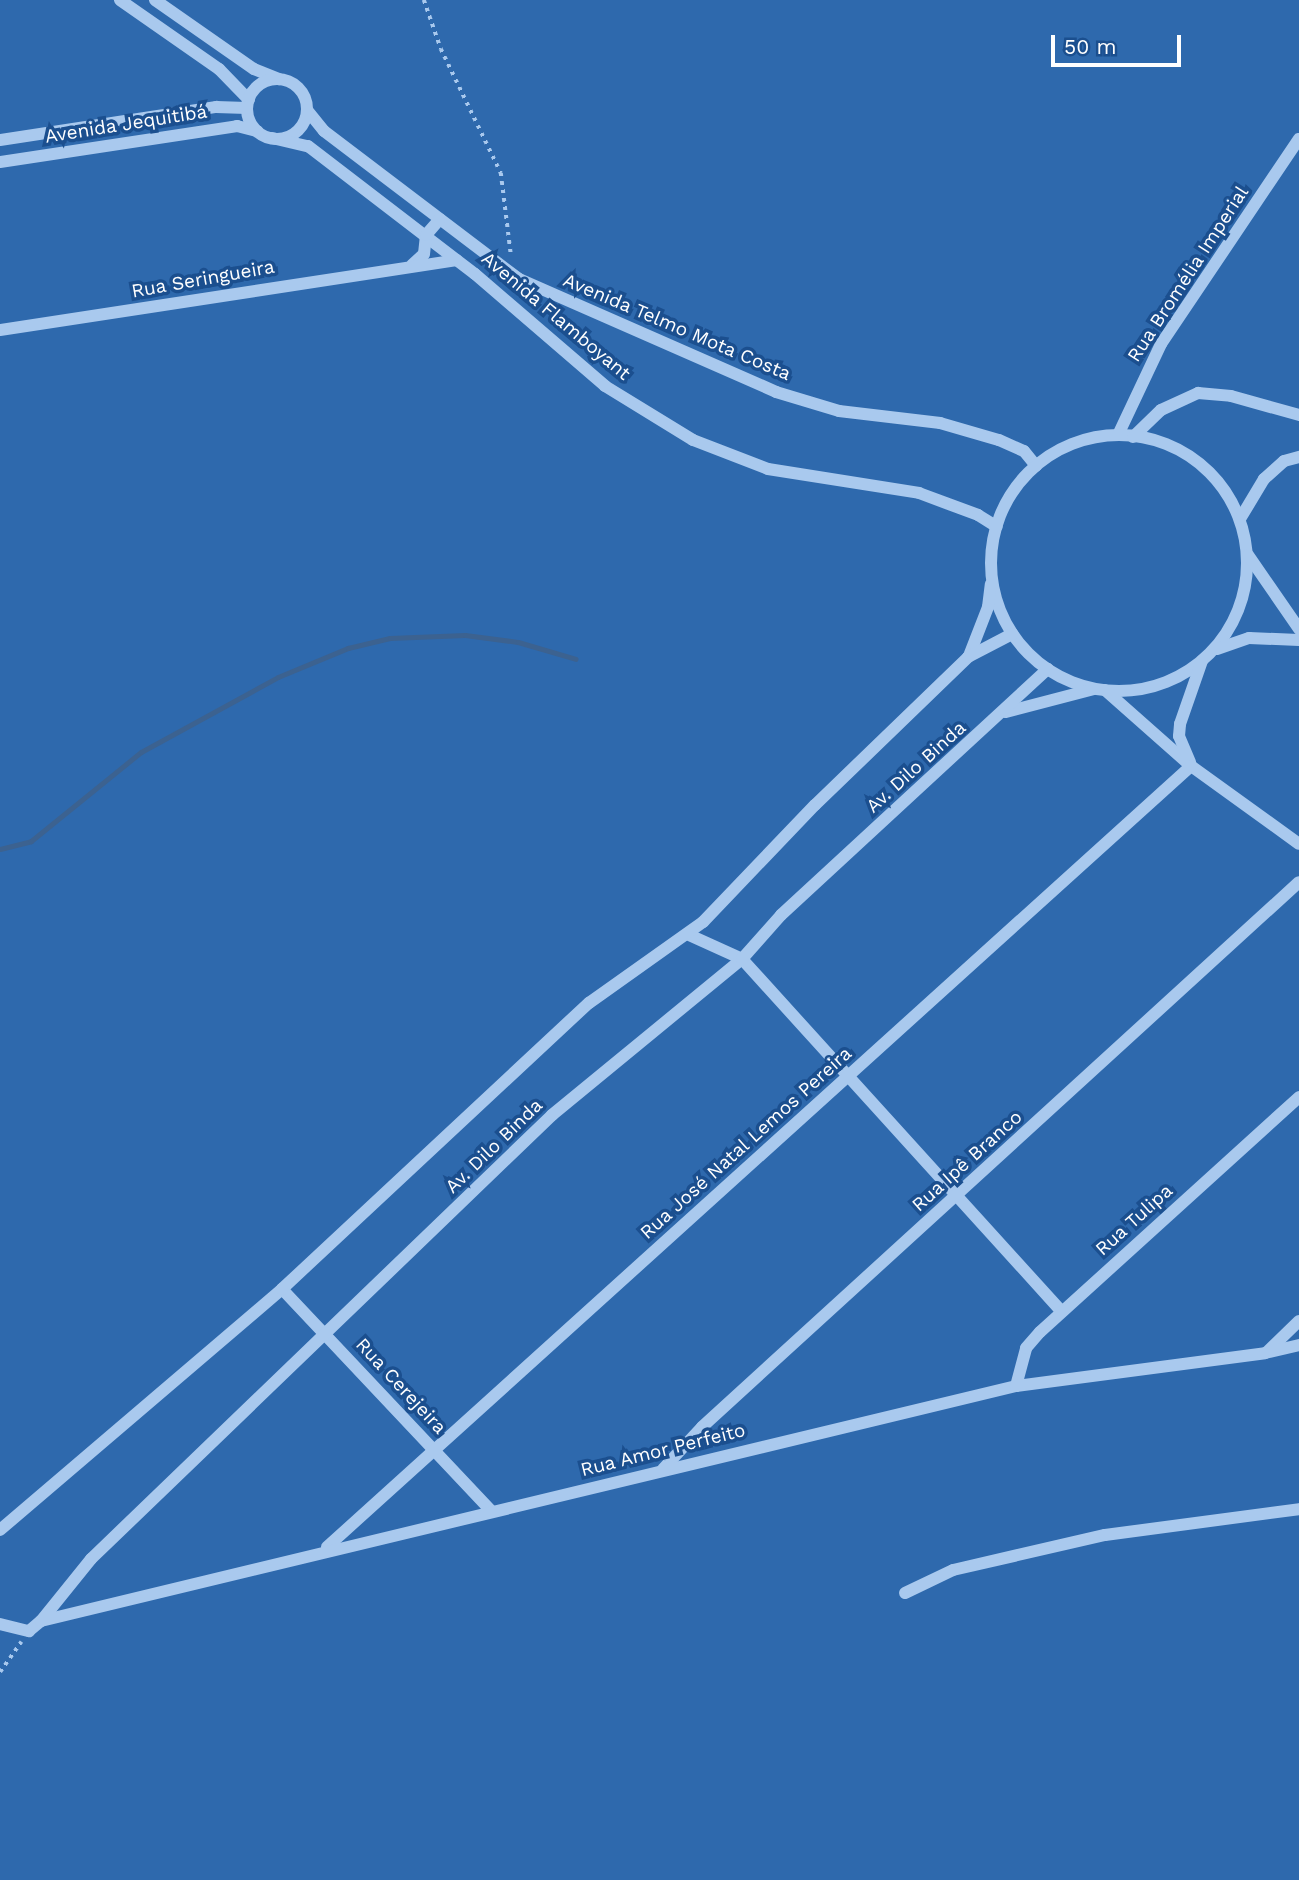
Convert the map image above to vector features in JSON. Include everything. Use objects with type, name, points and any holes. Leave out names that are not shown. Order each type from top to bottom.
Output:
[{"type":"street","points":[[120,0],[219,68],[248,104],[257,131],[272,138],[296,133],[307,110],[303,94],[283,80],[254,69],[155,0]]},
{"type":"street","points":[[248,104],[266,82],[283,80]]},
{"type":"street","name":"Avenida Jequitibá","points":[[0,140],[248,104]]},
{"type":"street","name":"Avenida Flamboyant","points":[[307,110],[316,124],[505,268]]},
{"type":"street","name":"Avenida Jequitibá","points":[[0,162],[237,126],[257,131]]},
{"type":"street","name":"Avenida Flamboyant","points":[[272,138],[308,146],[426,235],[606,386],[693,440],[768,469],[919,493],[978,514],[997,527]]},
{"type":"street","name":"Rua Bromélia Imperial","points":[[1118,436],[1161,344],[1299,139]]},
{"type":"street","points":[[411,265],[424,254],[426,235],[440,219]]},
{"type":"street","name":"Rua Seringueira","points":[[0,330],[457,260]]},
{"type":"street","name":"Avenida Telmo Mota Costa","points":[[505,268],[516,277],[776,392],[839,411],[940,423],[999,440],[1024,451],[1036,466]]},
{"type":"street","points":[[1133,438],[1161,410],[1198,393],[1231,396],[1299,415]]},
{"type":"street","points":[[968,657],[988,607],[997,527],[1016,487],[1036,466],[1074,443],[1118,436],[1164,443],[1196,461],[1222,487],[1240,519],[1247,555],[1240,607],[1206,657],[1180,724],[1179,736],[1191,766]]},
{"type":"street","points":[[1240,519],[1264,479],[1284,460],[1299,457]]},
{"type":"street","points":[[1247,555],[1299,629]]},
{"type":"street","points":[[992,573],[1012,634],[1048,668],[1101,689],[1191,766],[1299,844]]},
{"type":"street","points":[[968,657],[1012,634]]},
{"type":"street","points":[[1006,712],[1101,689],[1163,683],[1233,640],[1299,640]]},
{"type":"street","name":"Av. Dilo Binda","points":[[0,1530],[282,1289],[589,1003],[687,934],[968,657]]},
{"type":"street","name":"Av. Dilo Binda","points":[[29,1631],[91,1559],[552,1115],[742,958],[781,915],[1006,712],[1025,686],[1048,668]]},
{"type":"street","name":"Rua José Natal Lemos Pereira","points":[[326,1549],[1191,766]]},
{"type":"street","name":"Rua Ipê Branco","points":[[663,1469],[702,1427],[1299,882]]},
{"type":"street","points":[[687,934],[742,958],[955,1198],[1062,1312]]},
{"type":"street","name":"Rua Tulipa","points":[[1016,1385],[1026,1348],[1062,1312],[1299,1097]]},
{"type":"street","name":"Rua Cerejeira","points":[[282,1289],[491,1511]]},
{"type":"street","points":[[1265,1353],[1299,1321]]},
{"type":"street","name":"Rua Amor Perfeito","points":[[40,1621],[326,1549],[1016,1385],[1265,1353],[1299,1345]]},
{"type":"street","points":[[905,1593],[953,1570],[1105,1535],[1299,1509]]},
{"type":"street","points":[[0,1624],[29,1631]]},
{"type":"path","points":[[424,0],[441,49],[501,173],[516,277]]},
{"type":"path","points":[[0,1672],[29,1631]]},
{"type":"shaded area","points":[[0,0],[1299,0],[1299,1880],[0,1880]]},
{"type":"waterway","points":[[0,849],[31,841],[141,752],[278,677],[348,648],[390,638],[465,635],[518,642],[576,659]]}]
